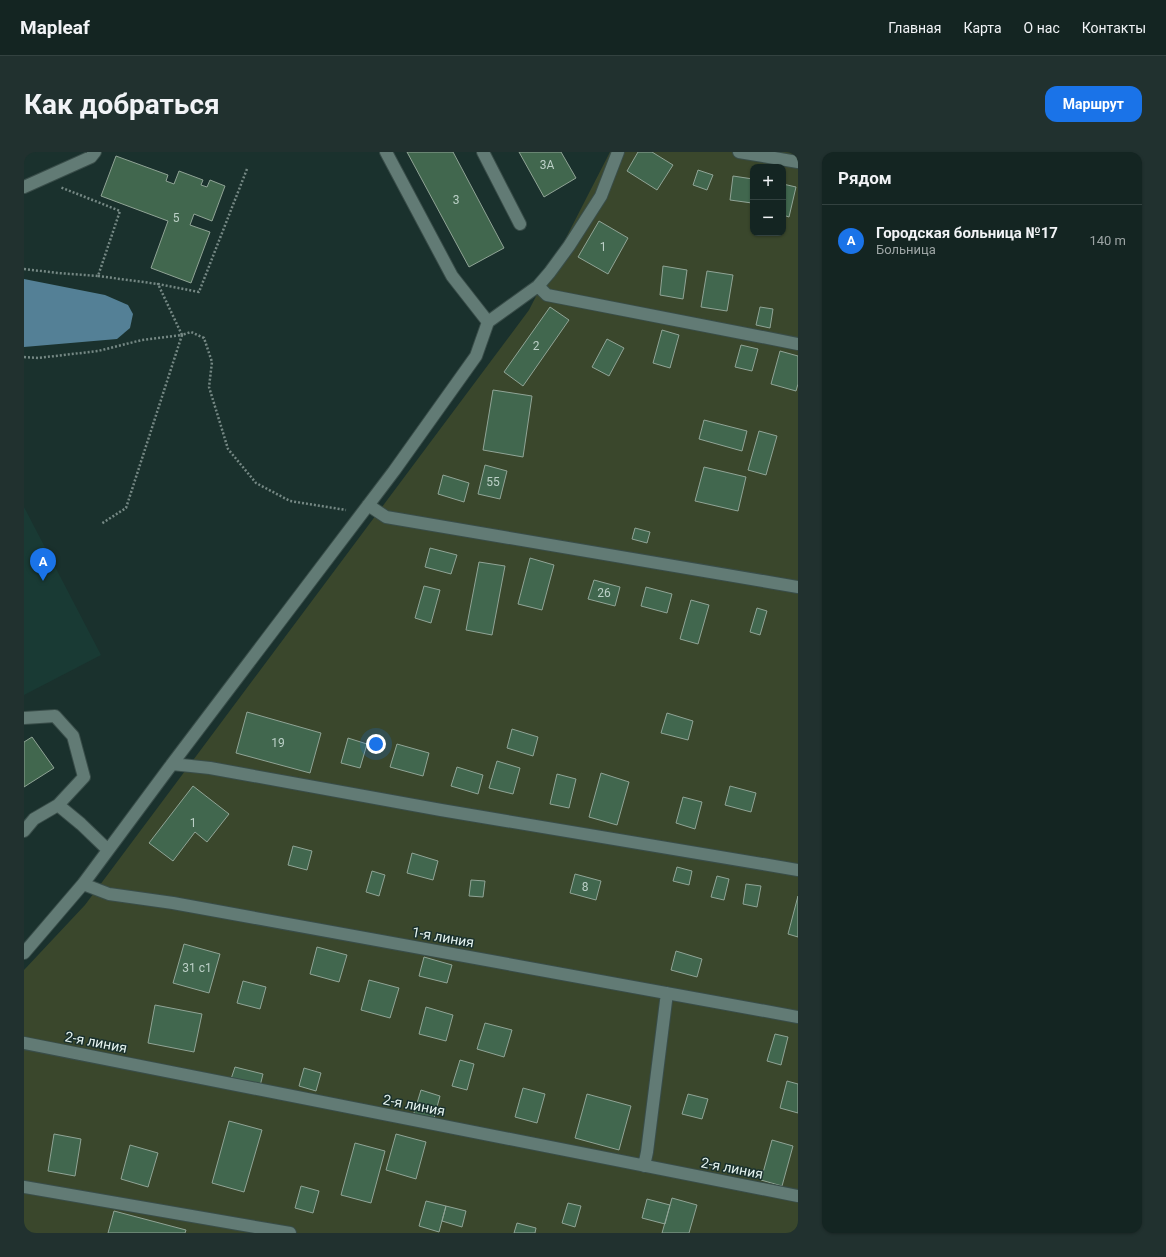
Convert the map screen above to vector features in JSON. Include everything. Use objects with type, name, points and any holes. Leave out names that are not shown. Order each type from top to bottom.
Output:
[{"type":"street","points":[[24,187],[91,157],[95,152]]},
{"type":"street","points":[[386,152],[452,276],[488,322]]},
{"type":"street","points":[[482,152],[520,224]]},
{"type":"street","points":[[24,953],[83,884],[394,471],[476,356],[488,322],[538,286],[569,246],[601,196],[618,152]]},
{"type":"street","points":[[739,152],[798,162]]},
{"type":"street","points":[[538,286],[546,295],[798,344]]},
{"type":"street","points":[[368,505],[386,517],[798,587]]},
{"type":"street","points":[[24,718],[56,716],[73,736],[84,777],[58,805],[34,819],[24,831]]},
{"type":"street","points":[[172,764],[210,768],[441,810],[798,870]]},
{"type":"street","points":[[58,805],[81,824],[108,850]]},
{"type":"street","name":"1-я линия","points":[[83,884],[109,894],[173,903],[798,1017]]},
{"type":"street","points":[[644,1166],[667,993]]},
{"type":"street","name":"2-я линия","points":[[24,1043],[798,1196]]},
{"type":"street","points":[[24,1187],[290,1233]]},
{"type":"path","points":[[24,269],[98,276],[158,284],[199,292],[248,169]]},
{"type":"path","points":[[41,179],[120,211],[98,276]]},
{"type":"path","points":[[101,524],[126,508],[182,334],[158,284]]},
{"type":"path","points":[[24,357],[38,358],[98,352],[142,340],[191,332],[204,338],[212,362],[209,387],[228,449],[256,483],[290,501],[349,510]]},
{"type":"shaded area","points":[[610,152],[798,152],[798,1233],[24,1233],[24,970],[85,905],[529,310]]},
{"type":"shaded area","points":[[24,507],[101,655],[24,695]]},
{"type":"water","points":[[24,279],[105,295],[128,305],[133,314],[130,328],[117,339],[24,347]]},
{"type":"building","points":[[407,152],[453,152],[504,248],[469,267]]},
{"type":"building","points":[[519,152],[561,152],[576,178],[544,197]]},
{"type":"building","points":[[638,152],[652,152],[673,165],[657,190],[627,171]]},
{"type":"building","points":[[116,156],[168,175],[166,181],[174,184],[179,171],[203,180],[201,185],[207,187],[210,180],[225,186],[212,221],[194,214],[190,225],[210,232],[191,283],[151,268],[168,221],[101,196]]},
{"type":"building","points":[[698,170],[713,175],[707,190],[693,185]]},
{"type":"building","points":[[733,176],[750,179],[750,203],[730,200]]},
{"type":"building","points":[[786,185],[796,187],[789,217],[786,216]]},
{"type":"building","points":[[599,221],[628,238],[608,274],[578,257]]},
{"type":"building","points":[[663,266],[687,270],[683,299],[660,295]]},
{"type":"building","points":[[707,271],[733,275],[727,311],[701,307]]},
{"type":"building","points":[[550,307],[569,320],[523,386],[504,372]]},
{"type":"building","points":[[760,307],[773,309],[770,328],[756,325]]},
{"type":"building","points":[[662,330],[679,335],[670,368],[653,363]]},
{"type":"building","points":[[607,339],[624,348],[609,376],[592,367]]},
{"type":"building","points":[[741,345],[758,349],[752,371],[735,367]]},
{"type":"building","points":[[780,351],[798,356],[798,384],[796,391],[771,384]]},
{"type":"building","points":[[493,390],[532,396],[523,457],[483,450]]},
{"type":"building","points":[[704,420],[747,431],[742,451],[699,439]]},
{"type":"building","points":[[759,431],[777,436],[766,475],[748,470]]},
{"type":"building","points":[[485,465],[507,471],[500,499],[478,494]]},
{"type":"building","points":[[704,467],[746,477],[738,511],[695,501]]},
{"type":"building","points":[[443,475],[469,483],[464,502],[438,494]]},
{"type":"building","points":[[635,528],[650,532],[647,543],[632,539]]},
{"type":"building","points":[[430,548],[457,555],[451,574],[425,567]]},
{"type":"building","points":[[530,558],[554,565],[542,610],[518,604]]},
{"type":"building","points":[[479,562],[505,566],[492,635],[466,630]]},
{"type":"building","points":[[594,580],[620,587],[615,606],[588,599]]},
{"type":"building","points":[[424,586],[440,590],[431,623],[415,618]]},
{"type":"building","points":[[646,587],[672,594],[667,613],[641,606]]},
{"type":"building","points":[[691,600],[709,605],[698,644],[680,639]]},
{"type":"building","points":[[757,608],[767,611],[760,635],[750,632]]},
{"type":"building","points":[[247,712],[321,733],[310,773],[236,753]]},
{"type":"building","points":[[667,713],[693,721],[688,740],[661,733]]},
{"type":"building","points":[[512,729],[538,737],[533,756],[507,748]]},
{"type":"building","points":[[32,737],[54,768],[24,787],[24,742]]},
{"type":"building","points":[[348,738],[367,744],[360,768],[341,763]]},
{"type":"building","points":[[397,744],[429,753],[423,776],[390,767]]},
{"type":"building","points":[[497,761],[520,768],[513,794],[489,788]]},
{"type":"building","points":[[457,767],[483,775],[478,794],[451,786]]},
{"type":"building","points":[[601,773],[629,782],[617,825],[589,817]]},
{"type":"building","points":[[557,774],[576,779],[569,808],[550,804]]},
{"type":"building","points":[[193,786],[229,814],[207,842],[195,832],[173,861],[149,843]]},
{"type":"building","points":[[730,786],[756,793],[751,812],[725,805]]},
{"type":"building","points":[[683,797],[702,802],[695,829],[676,823]]},
{"type":"building","points":[[293,846],[312,851],[307,870],[288,865]]},
{"type":"building","points":[[412,853],[438,861],[433,880],[407,873]]},
{"type":"building","points":[[677,867],[692,871],[689,885],[673,881]]},
{"type":"building","points":[[372,871],[385,875],[379,896],[366,892]]},
{"type":"building","points":[[575,874],[601,881],[596,900],[570,893]]},
{"type":"building","points":[[717,876],[729,879],[724,900],[711,897]]},
{"type":"building","points":[[471,880],[485,881],[483,897],[469,896]]},
{"type":"building","points":[[746,884],[761,886],[757,907],[743,904]]},
{"type":"building","points":[[798,896],[798,937],[788,934]]},
{"type":"building","points":[[184,944],[220,954],[209,993],[173,983]]},
{"type":"building","points":[[317,947],[347,955],[339,982],[310,974]]},
{"type":"building","points":[[676,951],[702,959],[697,977],[671,970]]},
{"type":"building","points":[[424,957],[452,965],[447,983],[419,976]]},
{"type":"building","points":[[369,980],[399,988],[390,1018],[361,1010]]},
{"type":"building","points":[[243,981],[266,987],[260,1009],[237,1003]]},
{"type":"building","points":[[155,1005],[202,1014],[194,1052],[148,1043]]},
{"type":"building","points":[[426,1007],[453,1015],[446,1041],[419,1034]]},
{"type":"building","points":[[485,1023],[512,1030],[504,1057],[477,1049]]},
{"type":"building","points":[[775,1034],[788,1037],[781,1065],[767,1061]]},
{"type":"building","points":[[460,1060],[474,1064],[467,1090],[452,1086]]},
{"type":"building","points":[[235,1067],[263,1074],[260,1086],[231,1079]]},
{"type":"building","points":[[304,1068],[321,1073],[316,1091],[299,1086]]},
{"type":"building","points":[[787,1081],[798,1084],[798,1113],[780,1108]]},
{"type":"building","points":[[523,1088],[545,1094],[537,1123],[515,1117]]},
{"type":"building","points":[[421,1090],[440,1096],[433,1122],[413,1116]]},
{"type":"building","points":[[587,1094],[631,1106],[619,1150],[575,1138]]},
{"type":"building","points":[[688,1094],[708,1099],[702,1119],[682,1114]]},
{"type":"building","points":[[229,1121],[262,1130],[244,1192],[212,1183]]},
{"type":"building","points":[[54,1134],[81,1139],[75,1176],[48,1171]]},
{"type":"building","points":[[396,1134],[426,1142],[416,1179],[386,1170]]},
{"type":"building","points":[[772,1140],[793,1146],[782,1186],[761,1180]]},
{"type":"building","points":[[355,1143],[385,1151],[371,1203],[341,1195]]},
{"type":"building","points":[[130,1145],[158,1153],[148,1187],[121,1179]]},
{"type":"building","points":[[301,1186],[319,1191],[313,1213],[295,1208]]},
{"type":"building","points":[[672,1198],[697,1205],[689,1233],[662,1233]]},
{"type":"building","points":[[647,1199],[670,1205],[665,1224],[642,1218]]},
{"type":"building","points":[[426,1201],[446,1206],[439,1232],[419,1226]]},
{"type":"building","points":[[568,1203],[581,1206],[575,1227],[562,1223]]},
{"type":"building","points":[[446,1206],[466,1211],[462,1227],[442,1221]]},
{"type":"building","points":[[114,1211],[186,1230],[185,1233],[108,1233]]},
{"type":"building","points":[[517,1223],[536,1228],[535,1233],[514,1233]]},
{"type":"place","name":"Городская больница №17","points":[[43,581]]}]
